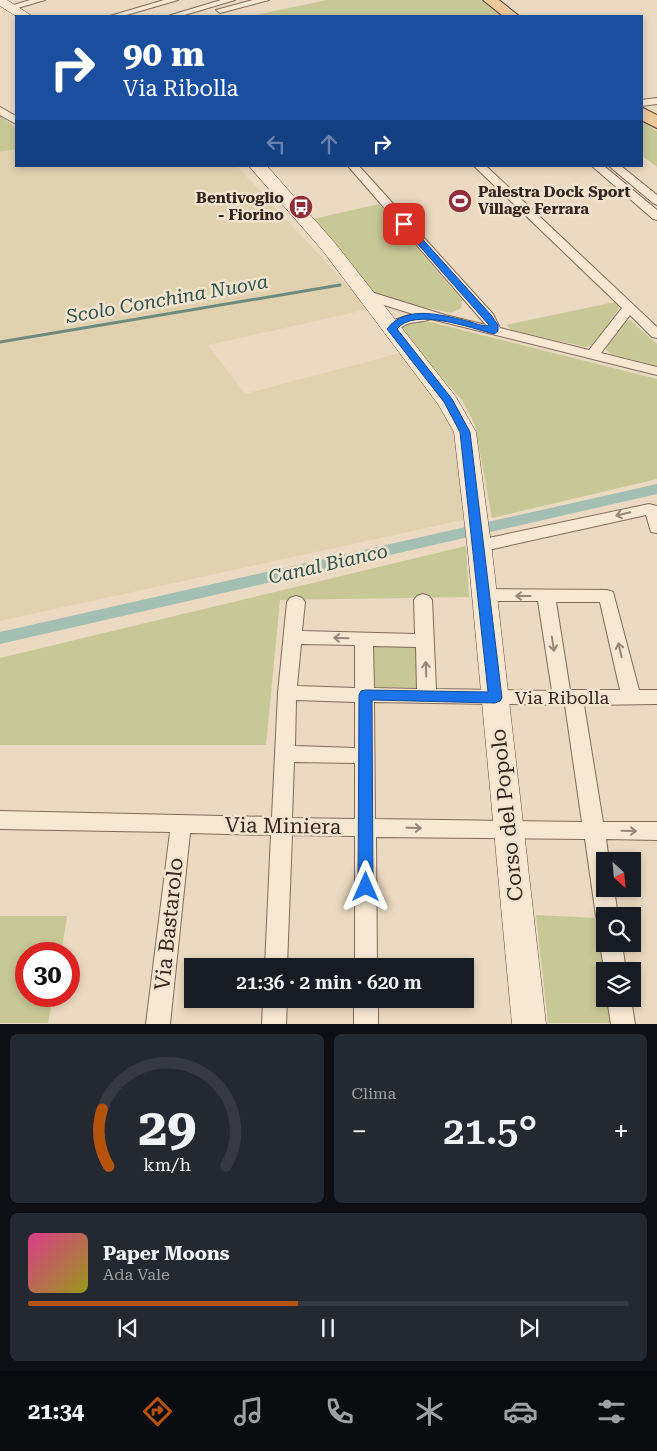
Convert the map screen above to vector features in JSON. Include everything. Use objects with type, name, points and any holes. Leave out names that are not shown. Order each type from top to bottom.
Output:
[{"type":"main road","points":[[490,0],[511,15]]},
{"type":"street","points":[[7,9],[41,0]]},
{"type":"street","points":[[118,15],[174,0]]},
{"type":"street","points":[[186,0],[218,15]]},
{"type":"street","points":[[207,10],[231,0]]},
{"type":"street","points":[[178,15],[265,0]]},
{"type":"street","points":[[7,9],[22,15]]},
{"type":"street","points":[[643,103],[657,101]]},
{"type":"street","points":[[0,110],[15,120]]},
{"type":"street","name":"Corso del Popolo","points":[[258,167],[303,216],[366,295],[396,317],[465,432],[476,516],[528,1024]]},
{"type":"street","points":[[354,167],[469,299],[491,321],[494,331]]},
{"type":"street","points":[[480,167],[657,334]]},
{"type":"street","points":[[598,167],[657,216]]},
{"type":"street","points":[[615,167],[657,201]]},
{"type":"street","points":[[443,318],[464,312],[469,299]]},
{"type":"street","points":[[469,299],[476,316],[472,326]]},
{"type":"street","points":[[593,356],[629,307]]},
{"type":"street","points":[[396,317],[426,316],[443,318],[657,371]]},
{"type":"street","points":[[479,545],[650,509],[653,511],[657,528]]},
{"type":"street","points":[[484,595],[607,596],[631,697]]},
{"type":"street","points":[[546,596],[594,830],[605,907]]},
{"type":"street","points":[[423,600],[427,696]]},
{"type":"street","points":[[276,958],[287,693],[296,602]]},
{"type":"street","points":[[292,637],[425,641]]},
{"type":"street","points":[[364,639],[366,958]]},
{"type":"street","name":"Via Ribolla","points":[[287,693],[495,698],[657,697]]},
{"type":"street","points":[[284,754],[366,756]]},
{"type":"street","name":"Via Miniera","points":[[0,820],[366,828],[657,831]]},
{"type":"street","name":"Via Bastarolo","points":[[158,1024],[180,824]]},
{"type":"street","points":[[620,1007],[623,1024]]},
{"type":"street","points":[[274,1024],[275,1008]]},
{"type":"street","points":[[366,1008],[366,1024]]},
{"type":"shaded area","points":[[327,0],[481,0],[502,15],[255,15]]},
{"type":"shaded area","points":[[0,116],[15,127],[15,149],[0,152]]},
{"type":"shaded area","points":[[643,121],[657,131],[657,167],[643,156]]},
{"type":"shaded area","points":[[15,149],[15,167],[238,167],[369,309],[208,345],[245,394],[404,352],[455,428],[467,519],[0,621],[0,152]]},
{"type":"shaded area","points":[[379,204],[462,300],[461,308],[451,313],[377,297],[313,219]]},
{"type":"shaded area","points":[[615,302],[619,307],[616,313],[592,345],[586,347],[512,330],[506,325]]},
{"type":"shaded area","points":[[630,320],[657,344],[657,366],[612,354],[605,349],[626,321]]},
{"type":"shaded area","points":[[414,321],[426,321],[657,379],[657,479],[492,518],[475,425],[462,400],[404,336],[401,327]]},
{"type":"shaded area","points":[[466,546],[469,597],[280,600],[266,745],[0,745],[0,658]]},
{"type":"shaded area","points":[[371,644],[420,644],[422,688],[371,687]]},
{"type":"shaded area","points":[[536,915],[596,918],[596,952],[603,952],[604,962],[596,962],[596,1007],[611,1007],[614,1023],[548,1023]]},
{"type":"shaded area","points":[[0,916],[67,916],[63,942],[15,942],[15,1007],[51,1007],[48,1023],[0,1023]]},
{"type":"waterway","name":"Scolo Conchina Nuova","points":[[0,342],[340,285]]},
{"type":"waterway","name":"Canal Bianco","points":[[0,638],[657,489]]},
{"type":"place","name":"Palestra Dock Sport Village Ferrara","points":[[460,201]]},
{"type":"place","name":"Bentivoglio - Fiorino","points":[[301,207]]},
{"type":"route","points":[[366,887],[365,695],[495,698],[465,432],[448,402],[392,329],[400,321],[426,316],[494,331],[493,325],[488,317],[404,224]]}]
